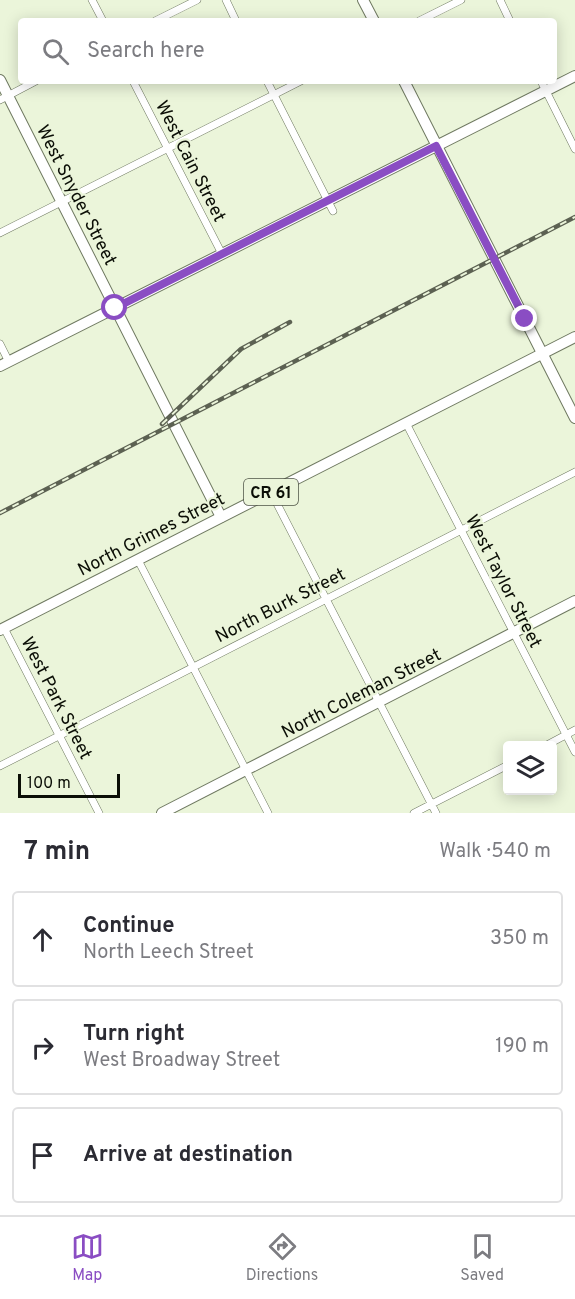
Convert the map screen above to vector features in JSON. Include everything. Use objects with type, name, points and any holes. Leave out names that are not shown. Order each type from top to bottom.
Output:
[{"type":"street","points":[[92,0],[101,18]]},
{"type":"street","points":[[161,18],[197,0]]},
{"type":"street","points":[[226,0],[235,18]]},
{"type":"street","points":[[363,0],[372,18]]},
{"type":"street","points":[[425,18],[461,0]]},
{"type":"street","points":[[500,0],[509,18]]},
{"type":"street","points":[[557,82],[575,76]]},
{"type":"street","name":"West Snyder Street","points":[[0,80],[4,98],[62,201],[221,517]]},
{"type":"street","points":[[4,98],[30,84]]},
{"type":"street","name":"West Cain Street","points":[[135,84],[222,254]]},
{"type":"street","points":[[268,84],[330,206]]},
{"type":"street","points":[[0,233],[295,84]]},
{"type":"street","points":[[405,84],[575,418]]},
{"type":"street","points":[[0,344],[4,364],[222,254],[330,206],[543,86],[575,149]]},
{"type":"street","name":"CR 61","points":[[542,354],[575,338]]},
{"type":"street","name":"North Grimes Street","points":[[2,629],[542,354]]},
{"type":"street","name":"West Taylor Street","points":[[406,423],[575,752]]},
{"type":"street","name":"North Burk Street","points":[[0,766],[575,472]]},
{"type":"street","points":[[272,492],[436,813]]},
{"type":"street","points":[[138,560],[268,813]]},
{"type":"street","name":"North Coleman Street","points":[[162,813],[575,601]]},
{"type":"street","name":"West Park Street","points":[[2,629],[99,813]]},
{"type":"street","points":[[555,741],[575,730]]},
{"type":"street","points":[[414,813],[503,767]]},
{"type":"railway","points":[[0,513],[575,217]]},
{"type":"railway","points":[[162,424],[241,349],[290,322]]},
{"type":"route","points":[[115,308],[436,146],[525,319]]}]
